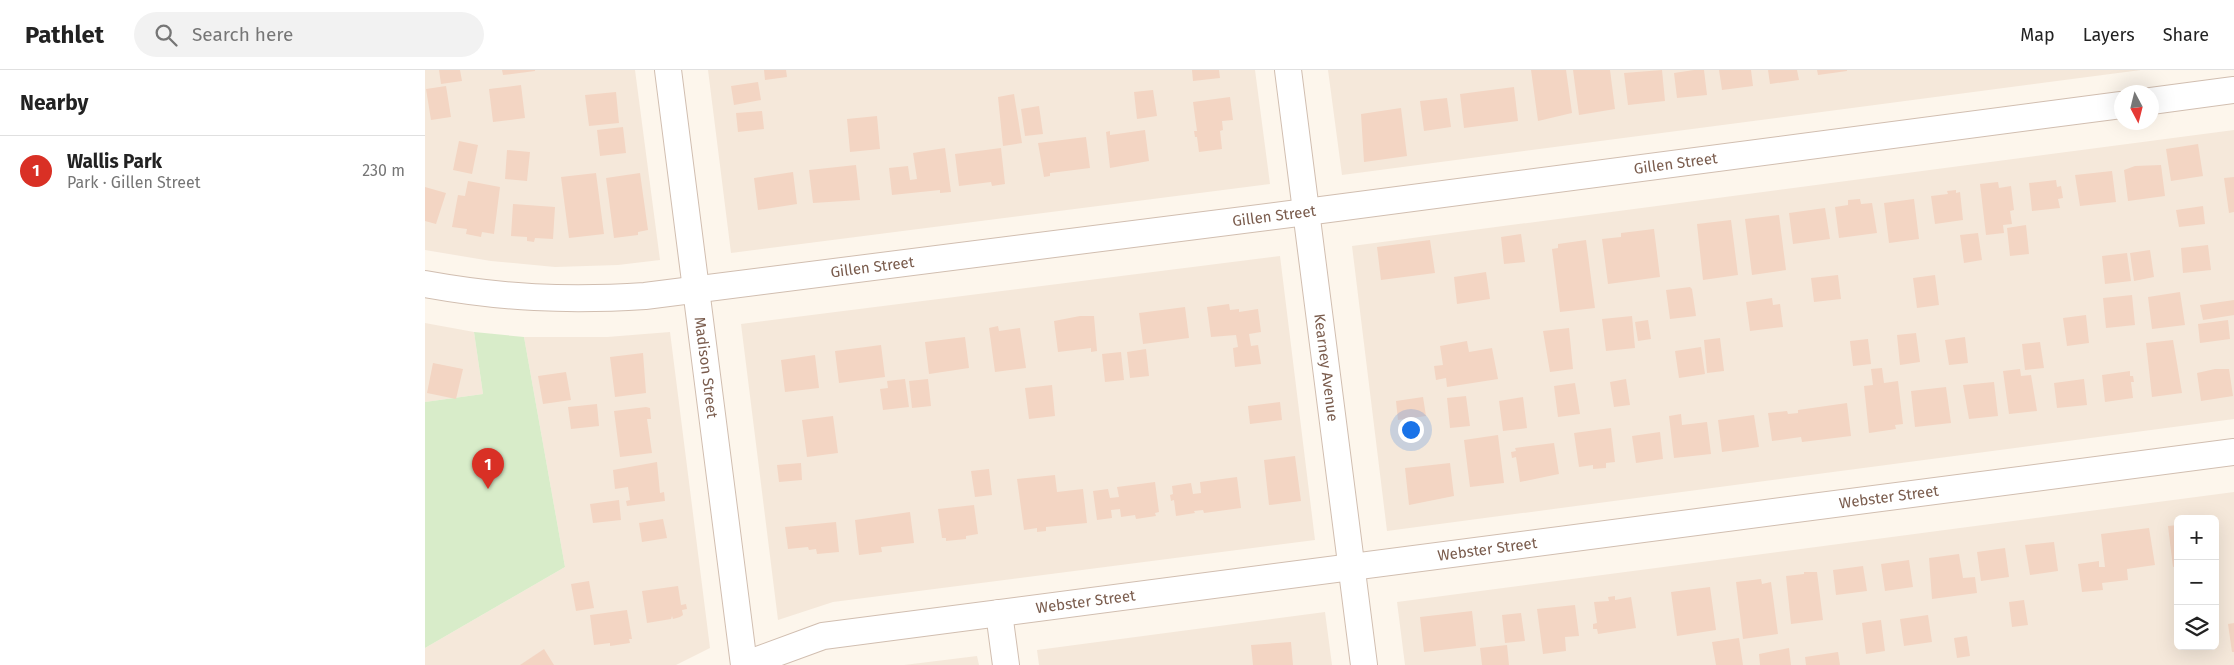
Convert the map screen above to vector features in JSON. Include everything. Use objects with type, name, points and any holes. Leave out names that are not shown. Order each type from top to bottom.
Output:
[{"type":"street","name":"Madison Street","points":[[668,70],[744,665]]},
{"type":"street","name":"Kearney Avenue","points":[[1288,70],[1364,665]]},
{"type":"street","points":[[2159,100],[2234,90]]},
{"type":"street","name":"Gillen Street","points":[[425,284],[504,296],[584,300],[645,296],[1306,212],[2114,106]]},
{"type":"street","name":"Webster Street","points":[[744,665],[823,636],[1352,569],[2234,452]]},
{"type":"street","points":[[999,614],[1006,665]]},
{"type":"shaded area","points":[[425,70],[635,70],[660,260],[618,265],[555,267],[491,261],[425,250]]},
{"type":"shaded area","points":[[708,70],[1255,70],[1270,184],[731,253]]},
{"type":"shaded area","points":[[1328,70],[2141,70],[1342,175]]},
{"type":"shaded area","points":[[2234,130],[2234,419],[1387,531],[1352,246]]},
{"type":"shaded area","points":[[1280,256],[1315,540],[833,602],[778,620],[741,324]]},
{"type":"shaded area","points":[[425,323],[474,332],[483,394],[425,402]]},
{"type":"shaded area","points":[[670,332],[710,648],[676,665],[425,665],[425,648],[565,567],[524,337],[607,337]]},
{"type":"shaded area","points":[[2234,492],[2234,665],[1405,665],[1397,602]]},
{"type":"shaded area","points":[[1325,612],[1332,665],[1039,665],[1037,650]]},
{"type":"shaded area","points":[[977,656],[979,665],[904,665]]},
{"type":"green space","points":[[474,332],[524,337],[565,567],[425,648],[425,402],[483,394]]},
{"type":"building","points":[[439,70],[460,70],[462,81],[441,84]]},
{"type":"building","points":[[502,70],[535,70],[535,71],[503,75]]},
{"type":"building","points":[[764,70],[786,70],[787,77],[765,80]]},
{"type":"building","points":[[1192,70],[1219,70],[1220,78],[1193,81]]},
{"type":"building","points":[[1531,70],[1566,70],[1572,113],[1538,121]]},
{"type":"building","points":[[1573,70],[1610,70],[1615,109],[1579,115]]},
{"type":"building","points":[[1662,70],[1665,101],[1628,105],[1624,73]]},
{"type":"building","points":[[1704,70],[1707,95],[1677,98],[1674,73]]},
{"type":"building","points":[[1719,70],[1751,70],[1753,86],[1722,90]]},
{"type":"building","points":[[1768,70],[1797,70],[1799,80],[1770,84]]},
{"type":"building","points":[[1817,70],[1847,70],[1847,71],[1818,75]]},
{"type":"building","points":[[758,82],[761,100],[734,105],[731,86]]},
{"type":"building","points":[[521,85],[525,118],[493,122],[489,89]]},
{"type":"building","points":[[446,86],[451,117],[431,120],[426,89]]},
{"type":"building","points":[[1514,87],[1518,121],[1464,128],[1460,94]]},
{"type":"building","points":[[1153,90],[1157,116],[1137,119],[1134,92]]},
{"type":"building","points":[[616,92],[619,123],[589,126],[585,95]]},
{"type":"building","points":[[1014,94],[1022,143],[1003,146],[998,97]]},
{"type":"building","points":[[1230,97],[1233,120],[1222,121],[1223,130],[1220,131],[1222,149],[1199,152],[1197,137],[1195,137],[1194,131],[1197,131],[1193,102]]},
{"type":"building","points":[[1447,98],[1451,127],[1424,131],[1420,101]]},
{"type":"building","points":[[1039,106],[1043,134],[1025,136],[1021,109]]},
{"type":"building","points":[[1401,108],[1407,156],[1364,162],[1361,114]]},
{"type":"building","points":[[762,111],[764,129],[738,132],[736,113]]},
{"type":"building","points":[[877,116],[880,149],[850,152],[847,119]]},
{"type":"building","points":[[623,127],[626,153],[600,156],[597,130]]},
{"type":"building","points":[[1145,130],[1149,161],[1110,168],[1106,132],[1110,131],[1110,135]]},
{"type":"building","points":[[1086,137],[1090,168],[1050,173],[1050,176],[1044,177],[1038,143]]},
{"type":"building","points":[[459,141],[478,145],[472,174],[453,170]]},
{"type":"building","points":[[2198,144],[2203,176],[2171,181],[2166,149]]},
{"type":"building","points":[[945,148],[951,192],[940,193],[940,190],[892,195],[889,168],[908,166],[910,180],[917,179],[913,153]]},
{"type":"building","points":[[1001,148],[1005,184],[992,186],[991,182],[959,186],[955,154]]},
{"type":"building","points":[[507,150],[530,152],[527,181],[505,179]]},
{"type":"building","points":[[856,165],[860,200],[813,203],[809,170]]},
{"type":"building","points":[[2161,165],[2165,196],[2128,201],[2124,170],[2135,166]]},
{"type":"building","points":[[2112,171],[2116,202],[2080,206],[2075,175]]},
{"type":"building","points":[[793,172],[797,204],[758,210],[754,178]]},
{"type":"building","points":[[596,173],[604,234],[569,238],[561,177]]},
{"type":"building","points":[[640,173],[648,230],[638,232],[638,235],[614,238],[606,178]]},
{"type":"building","points":[[2234,177],[2234,212],[2229,213],[2224,178]]},
{"type":"building","points":[[2056,180],[2057,187],[2061,186],[2063,198],[2058,199],[2060,208],[2032,211],[2029,183]]},
{"type":"building","points":[[468,181],[500,187],[494,234],[482,232],[481,237],[466,234],[467,229],[452,227],[458,195],[465,196]]},
{"type":"building","points":[[1998,182],[1999,188],[2011,186],[2014,210],[2010,211],[2012,224],[2003,225],[2004,233],[1986,235],[1980,184]]},
{"type":"building","points":[[425,187],[446,193],[436,224],[425,221]]},
{"type":"building","points":[[1956,190],[1956,193],[1960,192],[1963,220],[1935,224],[1931,196],[1948,194],[1947,191]]},
{"type":"building","points":[[1860,199],[1861,204],[1872,203],[1877,233],[1839,238],[1835,207],[1848,205],[1848,200]]},
{"type":"building","points":[[1914,199],[1919,239],[1889,243],[1884,203]]},
{"type":"building","points":[[513,204],[555,207],[553,239],[535,238],[534,242],[527,241],[527,237],[511,236]]},
{"type":"building","points":[[2203,206],[2205,224],[2179,227],[2176,210]]},
{"type":"building","points":[[1825,208],[1830,239],[1793,244],[1789,213]]},
{"type":"building","points":[[1779,215],[1786,270],[1752,275],[1745,219]]},
{"type":"building","points":[[1731,220],[1738,275],[1703,280],[1697,224]]},
{"type":"building","points":[[2026,225],[2029,254],[2010,256],[2007,228]]},
{"type":"building","points":[[1654,229],[1660,277],[1608,284],[1602,239],[1621,237],[1621,233]]},
{"type":"building","points":[[1978,233],[1982,260],[1964,263],[1960,235]]},
{"type":"building","points":[[1521,234],[1525,262],[1504,264],[1501,237]]},
{"type":"building","points":[[1430,240],[1435,273],[1381,280],[1377,247]]},
{"type":"building","points":[[1586,240],[1595,308],[1560,312],[1552,249],[1558,248],[1558,244]]},
{"type":"building","points":[[2208,245],[2211,270],[2183,273],[2181,248]]},
{"type":"building","points":[[2150,250],[2154,277],[2134,281],[2130,253]]},
{"type":"building","points":[[2127,253],[2131,281],[2105,284],[2102,256]]},
{"type":"building","points":[[1486,272],[1490,299],[1457,304],[1454,277]]},
{"type":"building","points":[[1838,275],[1841,299],[1814,302],[1811,278]]},
{"type":"building","points":[[1935,275],[1939,305],[1917,308],[1913,278]]},
{"type":"building","points":[[1690,287],[1692,289],[1696,316],[1670,319],[1666,290]]},
{"type":"building","points":[[2180,292],[2185,325],[2152,329],[2148,297]]},
{"type":"building","points":[[2132,295],[2135,325],[2106,328],[2103,298]]},
{"type":"building","points":[[1772,298],[1773,305],[1780,304],[1783,327],[1750,331],[1746,302]]},
{"type":"building","points":[[2234,300],[2234,315],[2203,320],[2200,305]]},
{"type":"building","points":[[1229,304],[1230,310],[1239,309],[1239,312],[1258,309],[1261,332],[1249,334],[1251,346],[1258,345],[1261,364],[1235,367],[1233,348],[1238,347],[1236,335],[1211,337],[1207,307]]},
{"type":"building","points":[[1185,307],[1189,338],[1143,344],[1139,313]]},
{"type":"building","points":[[2086,315],[2089,343],[2067,346],[2063,318]]},
{"type":"building","points":[[1080,316],[1094,316],[1097,351],[1091,352],[1091,348],[1058,352],[1054,321]]},
{"type":"building","points":[[1632,316],[1635,348],[1606,351],[1602,319]]},
{"type":"building","points":[[1648,320],[1651,339],[1638,341],[1635,322]]},
{"type":"building","points":[[2228,320],[2230,339],[2200,343],[2198,324]]},
{"type":"building","points":[[998,326],[999,331],[1020,328],[1026,368],[995,372],[989,328]]},
{"type":"building","points":[[1569,328],[1573,369],[1550,372],[1543,331]]},
{"type":"building","points":[[1916,333],[1920,362],[1900,365],[1897,335]]},
{"type":"building","points":[[965,337],[969,368],[929,374],[925,342]]},
{"type":"building","points":[[1965,337],[1968,363],[1949,365],[1945,340]]},
{"type":"building","points":[[1720,338],[1724,371],[1707,373],[1704,340]]},
{"type":"building","points":[[1868,339],[1871,364],[1853,366],[1850,341]]},
{"type":"building","points":[[2173,340],[2182,393],[2152,397],[2146,343]]},
{"type":"building","points":[[1467,341],[1469,352],[1492,348],[1498,379],[1447,387],[1446,378],[1436,380],[1434,366],[1443,365],[1440,346]]},
{"type":"building","points":[[2040,342],[2044,368],[2025,370],[2022,344]]},
{"type":"building","points":[[881,345],[885,377],[839,383],[835,351]]},
{"type":"building","points":[[1701,347],[1705,374],[1679,378],[1675,351]]},
{"type":"building","points":[[1146,349],[1149,376],[1130,378],[1127,352]]},
{"type":"building","points":[[1121,352],[1124,380],[1105,382],[1102,354]]},
{"type":"building","points":[[643,353],[646,393],[615,397],[610,357]]},
{"type":"building","points":[[815,355],[819,388],[785,392],[781,360]]},
{"type":"building","points":[[433,363],[463,369],[456,399],[427,393]]},
{"type":"building","points":[[1882,368],[1884,383],[1898,381],[1903,424],[1895,425],[1896,429],[1869,433],[1864,386],[1873,385],[1871,369]]},
{"type":"building","points":[[2020,369],[2021,376],[2031,375],[2037,411],[2009,414],[2003,371]]},
{"type":"building","points":[[2215,369],[2229,369],[2233,396],[2201,401],[2197,373]]},
{"type":"building","points":[[2130,371],[2130,376],[2133,376],[2134,382],[2131,382],[2133,398],[2105,402],[2102,375]]},
{"type":"building","points":[[566,372],[571,400],[543,404],[538,376]]},
{"type":"building","points":[[905,379],[909,407],[883,410],[880,389],[888,388],[887,381]]},
{"type":"building","points":[[928,379],[931,406],[912,408],[909,381]]},
{"type":"building","points":[[1626,379],[1630,405],[1614,407],[1610,382]]},
{"type":"building","points":[[2084,379],[2087,405],[2057,408],[2054,383]]},
{"type":"building","points":[[1994,382],[1998,416],[1969,419],[1963,385]]},
{"type":"building","points":[[1575,383],[1580,414],[1558,417],[1554,386]]},
{"type":"building","points":[[1052,385],[1055,416],[1029,419],[1025,388]]},
{"type":"building","points":[[1946,387],[1951,423],[1915,427],[1911,391]]},
{"type":"building","points":[[1466,396],[1470,426],[1450,428],[1447,398]]},
{"type":"building","points":[[1423,397],[1426,416],[1398,420],[1396,401]]},
{"type":"building","points":[[1523,397],[1527,428],[1503,431],[1499,401]]},
{"type":"building","points":[[1280,402],[1282,420],[1250,424],[1248,406]]},
{"type":"building","points":[[1847,403],[1851,436],[1802,442],[1801,437],[1772,441],[1768,413],[1787,411],[1788,414],[1798,413],[1798,410]]},
{"type":"building","points":[[597,404],[599,426],[571,429],[568,407]]},
{"type":"building","points":[[650,408],[651,419],[647,419],[652,453],[620,457],[614,411]]},
{"type":"building","points":[[1681,414],[1682,425],[1707,422],[1711,454],[1674,458],[1669,416]]},
{"type":"building","points":[[1754,415],[1759,447],[1722,452],[1718,420]]},
{"type":"building","points":[[833,416],[838,453],[807,457],[802,420]]},
{"type":"building","points":[[1611,428],[1615,462],[1606,463],[1606,468],[1593,469],[1593,465],[1579,467],[1574,433]]},
{"type":"building","points":[[1660,432],[1663,459],[1636,463],[1632,436]]},
{"type":"building","points":[[1498,435],[1504,483],[1470,487],[1464,440]]},
{"type":"building","points":[[1554,443],[1559,474],[1520,482],[1516,457],[1512,458],[1511,452],[1516,451],[1515,448]]},
{"type":"building","points":[[1295,456],[1301,501],[1269,505],[1264,460]]},
{"type":"building","points":[[657,462],[660,493],[664,492],[665,501],[627,506],[626,501],[630,500],[628,487],[615,489],[613,470]]},
{"type":"building","points":[[801,463],[802,480],[779,482],[777,465]]},
{"type":"building","points":[[1450,463],[1454,496],[1409,505],[1405,468]]},
{"type":"building","points":[[989,469],[992,495],[975,497],[971,471]]},
{"type":"building","points":[[1055,475],[1057,492],[1083,489],[1087,523],[1046,527],[1046,531],[1037,532],[1037,528],[1024,530],[1017,479]]},
{"type":"building","points":[[1237,477],[1241,508],[1204,513],[1203,510],[1194,511],[1195,513],[1176,516],[1174,500],[1171,501],[1170,495],[1173,494],[1172,486],[1191,483],[1193,494],[1201,493],[1200,482]]},
{"type":"building","points":[[1155,482],[1159,512],[1155,513],[1156,516],[1136,519],[1135,515],[1121,517],[1120,509],[1111,510],[1112,518],[1097,520],[1093,491],[1108,489],[1110,498],[1119,497],[1117,487]]},
{"type":"building","points":[[619,500],[621,520],[593,523],[590,504]]},
{"type":"building","points":[[974,505],[978,534],[966,536],[966,539],[946,541],[946,538],[942,538],[938,509]]},
{"type":"building","points":[[910,512],[914,543],[881,547],[882,552],[859,555],[855,520]]},
{"type":"building","points":[[663,519],[667,538],[642,542],[639,523]]},
{"type":"building","points":[[836,522],[839,552],[817,554],[816,549],[809,550],[808,547],[788,549],[785,527]]},
{"type":"building","points":[[2174,525],[2173,567],[2168,526]]},
{"type":"building","points":[[2149,528],[2155,565],[2127,569],[2128,580],[2102,583],[2103,590],[2082,592],[2078,564],[2099,561],[2099,567],[2105,567],[2101,534]]},
{"type":"building","points":[[2054,542],[2058,571],[2030,575],[2025,545]]},
{"type":"building","points":[[2005,548],[2009,577],[1981,581],[1977,552]]},
{"type":"building","points":[[1959,554],[1963,578],[1975,577],[1977,593],[1932,599],[1929,558]]},
{"type":"building","points":[[1909,560],[1913,587],[1885,591],[1881,564]]},
{"type":"building","points":[[1863,566],[1867,591],[1836,595],[1833,570]]},
{"type":"building","points":[[1804,572],[1817,572],[1823,620],[1791,624],[1786,576],[1804,574]]},
{"type":"building","points":[[1761,579],[1762,584],[1771,582],[1778,634],[1743,639],[1736,582]]},
{"type":"building","points":[[589,581],[594,608],[576,611],[571,584]]},
{"type":"building","points":[[678,586],[681,605],[686,604],[687,609],[682,610],[683,615],[673,619],[672,616],[671,619],[647,623],[642,591]]},
{"type":"building","points":[[1710,587],[1716,630],[1677,636],[1671,592]]},
{"type":"building","points":[[1615,596],[1615,600],[1631,597],[1636,628],[1598,634],[1597,629],[1593,629],[1593,624],[1597,623],[1594,602],[1609,601],[1608,597]]},
{"type":"building","points":[[2024,600],[2028,625],[2012,627],[2009,602]]},
{"type":"building","points":[[1575,605],[1579,636],[1565,637],[1566,651],[1543,654],[1537,609]]},
{"type":"building","points":[[627,610],[632,639],[629,639],[630,643],[610,646],[610,643],[594,645],[590,615]]},
{"type":"building","points":[[1472,611],[1476,646],[1424,652],[1420,617]]},
{"type":"building","points":[[1521,613],[1525,641],[1505,643],[1502,615]]},
{"type":"building","points":[[1928,615],[1932,642],[1904,646],[1900,619]]},
{"type":"building","points":[[1881,620],[1885,651],[1866,654],[1862,623]]},
{"type":"building","points":[[2234,623],[2234,652],[2232,652],[2228,624]]},
{"type":"building","points":[[1967,636],[1970,656],[1957,658],[1954,638]]},
{"type":"building","points":[[1739,638],[1743,665],[1716,665],[1712,642]]},
{"type":"building","points":[[1291,642],[1293,665],[1253,665],[1251,645]]},
{"type":"building","points":[[1507,645],[1509,665],[1482,665],[1480,648]]},
{"type":"building","points":[[1789,648],[1791,665],[1760,665],[1759,654]]},
{"type":"building","points":[[544,649],[554,665],[520,665]]},
{"type":"building","points":[[1838,652],[1840,665],[1806,665],[1805,657]]},
{"type":"place","name":"Wallis Park","points":[[488,489]]}]
